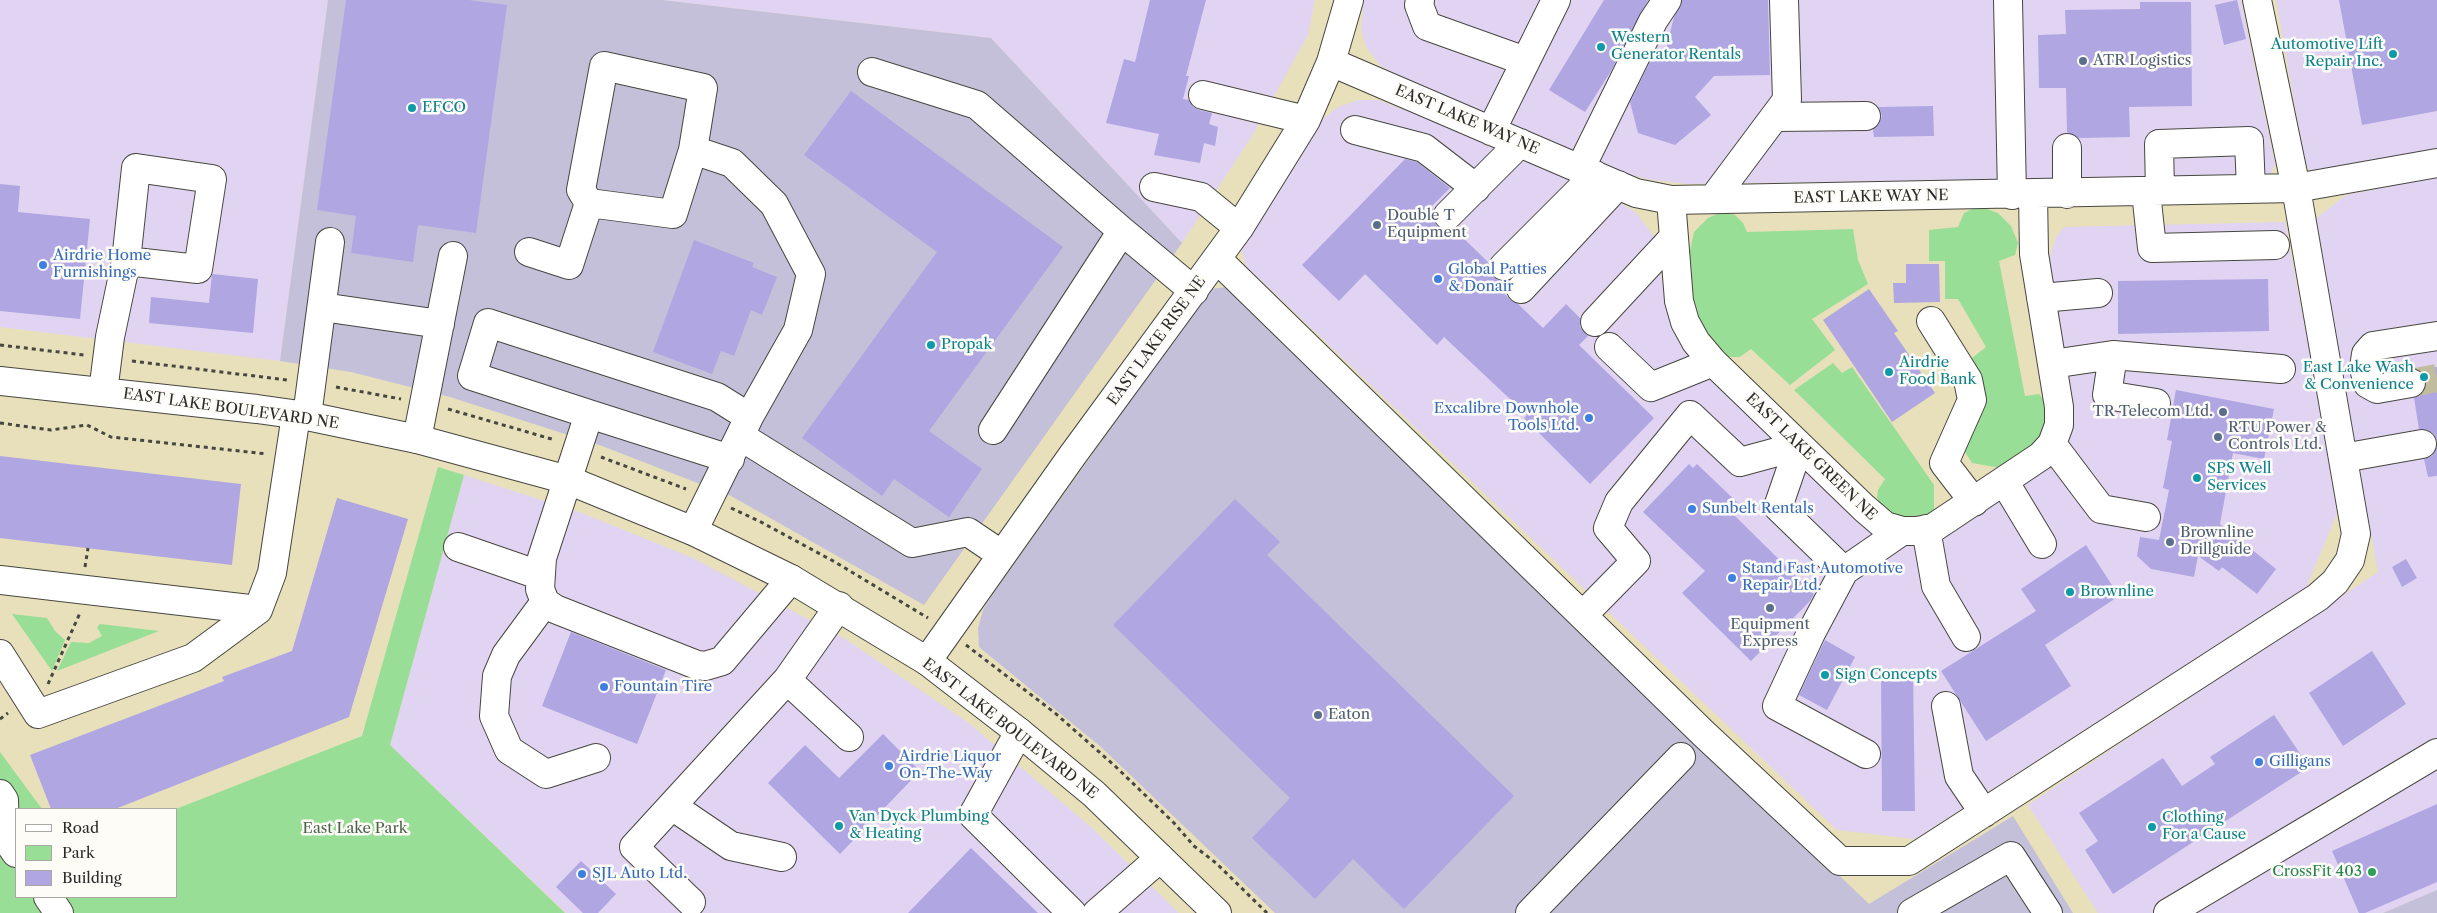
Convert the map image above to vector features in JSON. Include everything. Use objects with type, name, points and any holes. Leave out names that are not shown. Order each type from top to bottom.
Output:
[{"type":"street","name":"EAST LAKE RISE NE","points":[[927,662],[1002,555],[1239,228],[1306,120],[1331,62],[1348,0]]},
{"type":"street","points":[[1420,0],[1419,5],[1427,26],[1525,61]]},
{"type":"street","points":[[1492,131],[1556,0]]},
{"type":"street","points":[[1521,289],[1598,177],[1653,21],[1667,0]]},
{"type":"street","points":[[1713,199],[1787,100],[1784,0]]},
{"type":"street","points":[[1866,754],[1777,706],[1811,633],[1844,571],[1914,530],[1933,528],[1974,502],[2041,456],[2052,444],[2058,425],[2059,406],[2034,254],[2022,195],[2008,0]]},
{"type":"street","points":[[1217,259],[1704,734],[1840,861],[1909,861],[2318,597],[2336,582],[2350,560],[2356,534],[2296,188],[2257,0]]},
{"type":"street","name":"EAST LAKE WAY NE","points":[[1331,62],[1636,193],[1671,200],[2022,195],[2296,188],[2437,163]]},
{"type":"street","points":[[529,252],[569,266],[589,203],[581,190],[604,66],[703,88],[693,150],[672,214],[589,203]]},
{"type":"street","points":[[872,72],[977,105],[1194,291]]},
{"type":"street","points":[[1203,95],[1306,120]]},
{"type":"street","points":[[1424,148],[1446,111]]},
{"type":"street","points":[[1775,117],[1866,116]]},
{"type":"street","points":[[2275,245],[2152,248],[2153,192],[2159,144],[2249,141],[2282,121]]},
{"type":"street","points":[[1355,130],[1424,148],[1476,188]]},
{"type":"street","points":[[2249,141],[2251,189]]},
{"type":"street","points":[[1448,215],[1520,143]]},
{"type":"street","points":[[2067,148],[2067,194]]},
{"type":"street","points":[[693,150],[732,163],[774,204],[811,274],[798,330],[740,437],[693,530]]},
{"type":"street","points":[[1504,266],[1598,177]]},
{"type":"street","points":[[1154,187],[1201,197],[1239,228]]},
{"type":"street","name":"EAST LAKE GREEN NE","points":[[1671,200],[1679,301],[1685,322],[1696,342],[1713,362],[1799,446],[1885,526],[1914,530]]},
{"type":"street","points":[[993,430],[1122,231]]},
{"type":"street","points":[[1595,322],[1673,238]]},
{"type":"street","points":[[0,654],[38,714],[193,658],[258,610],[272,573],[290,456],[301,416],[322,307],[330,242]]},
{"type":"street","points":[[417,439],[453,256]]},
{"type":"street","points":[[103,392],[110,336],[126,261]]},
{"type":"street","points":[[2041,298],[2098,293]]},
{"type":"street","points":[[322,307],[440,324]]},
{"type":"street","points":[[1931,321],[1968,380],[1972,400],[1944,463],[1974,502]]},
{"type":"street","points":[[740,437],[717,397],[488,322],[472,376],[589,414],[740,437],[912,543],[968,532],[1002,555]]},
{"type":"street","points":[[2411,383],[2377,388],[2368,384],[2364,368],[2366,354],[2373,346],[2437,336]]},
{"type":"street","points":[[1609,347],[1651,387],[1713,362]]},
{"type":"street","points":[[2052,364],[2112,355],[2281,370]]},
{"type":"street","points":[[2112,355],[2107,395],[2156,403]]},
{"type":"street","name":"EAST LAKE BOULEVARD NE","points":[[0,381],[301,416],[417,439],[568,480],[693,530],[791,579],[839,606],[927,662],[1019,732],[1094,794],[1217,913]]},
{"type":"street","points":[[589,414],[542,558],[539,575],[540,589],[545,602],[555,609],[706,666],[722,661],[791,579]]},
{"type":"street","points":[[1583,615],[1636,561],[1608,528],[1619,502],[1690,415],[1740,462],[1799,446]]},
{"type":"street","points":[[2052,444],[2100,509],[2146,517]]},
{"type":"street","points":[[2342,458],[2422,444]]},
{"type":"street","points":[[1799,446],[1778,506],[1844,571]]},
{"type":"street","points":[[2004,481],[2042,544]]},
{"type":"street","points":[[1914,530],[1936,586],[1966,637]]},
{"type":"street","points":[[458,547],[539,575]]},
{"type":"street","points":[[0,580],[258,610]]},
{"type":"street","points":[[545,602],[506,654],[497,676],[494,716],[509,750],[546,774],[596,758]]},
{"type":"street","points":[[691,902],[634,847],[787,680],[839,606]]},
{"type":"street","points":[[787,680],[849,737]]},
{"type":"street","points":[[1946,706],[1959,776],[1984,813]]},
{"type":"street","points":[[1019,732],[973,815],[1072,913]]},
{"type":"street","points":[[2168,913],[2437,753]]},
{"type":"street","points":[[1530,913],[1681,757]]},
{"type":"street","points":[[0,794],[4,800],[7,843]]},
{"type":"street","points":[[672,806],[731,846],[782,857]]},
{"type":"street","points":[[1912,913],[2011,856],[2048,913]]},
{"type":"street","points":[[1097,913],[1160,858]]},
{"type":"street","points":[[49,898],[59,913]]},
{"type":"path","points":[[0,423],[51,430],[87,425],[111,437],[290,456]]},
{"type":"path","points":[[0,719],[48,684],[80,616],[88,548]]},
{"type":"shaded area","points":[[0,0],[328,0],[280,361],[0,327]]},
{"type":"shaded area","name":"Propak","points":[[328,0],[662,0],[991,38],[1182,243],[924,605],[731,496],[602,446],[450,397],[351,372],[280,361]]},
{"type":"shaded area","points":[[662,0],[1315,0],[1308,35],[1252,136],[1182,243],[991,38]]},
{"type":"shaded area","points":[[1364,0],[2241,0],[2275,164],[2270,176],[1687,184],[1652,180],[1626,174],[1390,73],[1379,64],[1366,47],[1361,29]]},
{"type":"shaded area","points":[[2276,0],[2437,0],[2437,150],[2311,172],[2305,163]]},
{"type":"shaded area","points":[[1358,100],[1378,100],[1424,117],[1620,202],[1637,214],[1653,235],[1669,312],[1885,539],[2067,442],[2072,430],[2073,404],[2049,275],[2050,256],[2056,237],[2064,227],[2285,222],[2339,509],[2306,588],[1915,839],[1837,830],[1246,266],[1241,248],[1323,119],[1338,107]]},
{"type":"shaded area","points":[[2437,177],[2437,890],[2383,913],[2098,913],[2028,805],[2378,572],[2314,220],[2346,195]]},
{"type":"shaded area","points":[[1227,287],[1869,904],[2013,816],[2073,913],[1275,913],[1101,747],[979,647],[978,628],[983,610],[992,595],[1210,289]]},
{"type":"shaded area","points":[[464,475],[582,513],[693,558],[847,640],[970,724],[1092,828],[1179,913],[566,913],[390,745]]},
{"type":"shaded area","points":[[2437,890],[2437,913],[2383,913]]},
{"type":"green space","points":[[1979,206],[1998,213],[2011,226],[2018,243],[2015,255],[1999,261],[2025,396],[2039,394],[2044,400],[2048,425],[2039,443],[2001,468],[1972,463],[1962,447],[1968,431],[1982,414],[1986,400],[1982,378],[1972,358],[1986,347],[1958,299],[1945,299],[1945,261],[1929,261],[1929,230],[1958,227],[1964,213]]},
{"type":"green space","points":[[1724,211],[1735,215],[1743,223],[1747,232],[1853,229],[1858,260],[1868,284],[1812,319],[1835,350],[1790,385],[1751,349],[1740,357],[1728,357],[1718,349],[1701,325],[1690,294],[1689,255],[1694,232],[1708,218]]},
{"type":"green space","points":[[1833,363],[1842,373],[1852,367],[1934,485],[1934,513],[1918,520],[1896,518],[1882,507],[1877,498],[1878,490],[1885,479],[1794,390]]},
{"type":"green space","name":"East Lake Park","points":[[438,467],[464,475],[390,745],[565,913],[0,913],[0,752],[41,808],[15,808],[15,898],[178,898],[178,808],[362,736]]},
{"type":"green space","points":[[12,614],[47,618],[55,631],[65,640],[52,671]]},
{"type":"green space","points":[[100,624],[159,631],[57,671],[71,642],[89,643],[102,636],[97,627]]},
{"type":"building","name":"EFCO","points":[[346,0],[469,0],[507,5],[476,233],[418,225],[413,262],[351,253],[356,216],[317,210]]},
{"type":"building","points":[[1150,0],[1206,0],[1186,76],[1189,76],[1183,99],[1189,100],[1193,107],[1199,110],[1212,113],[1209,124],[1218,127],[1215,146],[1204,143],[1200,163],[1154,155],[1159,134],[1106,123],[1124,59],[1135,62]]},
{"type":"building","name":"Western Generator Rentals","points":[[1604,0],[1648,0],[1611,71],[1585,112],[1549,90]]},
{"type":"building","points":[[1682,0],[1768,0],[1770,75],[1714,76],[1695,97],[1711,115],[1675,145],[1638,133],[1630,102],[1655,52],[1666,49],[1674,17]]},
{"type":"building","points":[[2237,0],[2246,39],[2224,45],[2215,5]]},
{"type":"building","points":[[2339,0],[2437,0],[2437,111],[2362,125]]},
{"type":"building","points":[[2140,2],[2191,2],[2192,106],[2129,107],[2130,137],[2078,138],[2067,132],[2066,88],[2039,88],[2038,35],[2066,34],[2065,10],[2140,9]]},
{"type":"building","name":"Propak","points":[[851,91],[1063,247],[929,431],[982,469],[949,517],[894,479],[882,496],[802,438],[937,252],[804,155]]},
{"type":"building","points":[[1933,106],[1934,136],[1874,137],[1873,130],[1879,124],[1882,116],[1879,107]]},
{"type":"building","points":[[1405,159],[1417,162],[1450,188],[1431,207],[1434,210],[1433,219],[1437,226],[1444,230],[1454,229],[1489,263],[1489,270],[1493,277],[1500,281],[1496,284],[1510,300],[1518,304],[1543,328],[1566,304],[1580,318],[1580,327],[1588,336],[1579,345],[1654,418],[1590,484],[1524,418],[1527,415],[1444,337],[1437,345],[1365,274],[1339,301],[1302,265]]},
{"type":"building","name":"Airdrie Home Furnishings","points":[[0,184],[20,186],[18,212],[90,219],[80,319],[0,311]]},
{"type":"building","points":[[694,240],[754,263],[752,267],[777,277],[762,315],[751,310],[734,356],[721,351],[712,374],[653,352]]},
{"type":"building","points":[[1906,264],[1939,264],[1940,302],[1894,303],[1893,283],[1906,283]]},
{"type":"building","points":[[212,274],[258,279],[253,333],[149,323],[151,297],[209,303]]},
{"type":"building","points":[[2268,279],[2269,331],[2118,334],[2118,281]]},
{"type":"building","name":"Airdrie Food Bank","points":[[1869,289],[1898,331],[1894,333],[1935,393],[1892,422],[1823,320]]},
{"type":"building","name":"East Lake Wash & Convenience","points":[[2437,367],[2437,440],[2434,434],[2428,430],[2419,429],[2414,398],[2421,395],[2426,388],[2426,380],[2418,370]]},
{"type":"building","points":[[2176,390],[2274,409],[2264,459],[2233,453],[2220,524],[2276,569],[2257,594],[2222,567],[2219,571],[2198,556],[2194,577],[2151,569],[2137,556],[2140,537],[2159,540],[2169,490],[2163,488],[2172,441],[2167,440]]},
{"type":"building","points":[[2437,446],[2437,476],[2428,477],[2424,459],[2432,456]]},
{"type":"building","points":[[0,456],[241,484],[232,565],[0,538]]},
{"type":"building","points":[[1689,464],[1693,468],[1697,464],[1741,506],[1733,514],[1814,594],[1810,601],[1751,661],[1682,593],[1705,571],[1643,512]]},
{"type":"building","points":[[337,498],[408,519],[349,717],[118,808],[51,808],[30,755],[224,681],[222,677],[292,651]]},
{"type":"building","name":"Eaton","points":[[1235,499],[1280,542],[1267,555],[1514,796],[1404,909],[1353,859],[1315,899],[1252,838],[1290,798],[1113,625]]},
{"type":"building","points":[[2086,545],[2119,596],[2045,645],[2071,686],[1986,741],[1941,671],[2036,611],[2021,589]]},
{"type":"building","points":[[2406,559],[2417,578],[2402,587],[2392,567]]},
{"type":"building","name":"Fountain Tire","points":[[571,632],[666,670],[637,744],[542,706]]},
{"type":"building","name":"Sign Concepts","points":[[1825,640],[1855,657],[1827,710],[1799,695]]},
{"type":"building","name":"Gilligans","points":[[2372,651],[2406,704],[2343,746],[2309,693]]},
{"type":"building","points":[[1913,672],[1915,811],[1882,811],[1881,673]]},
{"type":"building","name":"Clothing For a Cause","points":[[2274,715],[2309,767],[2113,894],[2085,850],[2098,841],[2079,813],[2163,758],[2182,786],[2215,764],[2210,757]]},
{"type":"building","name":"Van Dyck Plumbing & Heating","points":[[883,734],[920,771],[840,854],[768,783],[805,745],[839,778]]},
{"type":"building","points":[[2437,804],[2437,882],[2365,913],[2359,913],[2332,851]]},
{"type":"building","points":[[971,848],[1038,913],[908,913]]},
{"type":"building","name":"SJL Auto Ltd.","points":[[581,861],[616,894],[598,913],[583,913],[556,887]]},
{"type":"tunnel","points":[[2411,383],[2437,378]]},
{"type":"place","name":"Western Generator Rentals","points":[[1601,47]]},
{"type":"place","name":"Automotive Lift Repair Inc.","points":[[2393,54]]},
{"type":"place","name":"ATR Logistics","points":[[2083,61]]},
{"type":"place","name":"EFCO","points":[[412,108]]},
{"type":"place","name":"Double T Equipment","points":[[1377,225]]},
{"type":"place","name":"Airdrie Home Furnishings","points":[[43,265]]},
{"type":"place","name":"Global Patties & Donair","points":[[1438,279]]},
{"type":"place","name":"Propak","points":[[931,345]]},
{"type":"place","name":"Airdrie Food Bank","points":[[1889,372]]},
{"type":"place","name":"East Lake Wash & Convenience","points":[[2424,377]]},
{"type":"place","name":"TR Telecom Ltd.","points":[[2223,412]]},
{"type":"place","name":"Excalibre Downhole Tools Ltd.","points":[[1589,418]]},
{"type":"place","name":"RTU Power & Controls Ltd.","points":[[2218,437]]},
{"type":"place","name":"SPS Well Services","points":[[2197,478]]},
{"type":"place","name":"Sunbelt Rentals","points":[[1692,509]]},
{"type":"place","name":"Brownline Drillguide","points":[[2170,542]]},
{"type":"place","name":"Stand Fast Automotive Repair Ltd.","points":[[1732,578]]},
{"type":"place","name":"Brownline","points":[[2070,592]]},
{"type":"place","name":"Equipment Express","points":[[1770,608]]},
{"type":"place","name":"Sign Concepts","points":[[1825,675]]},
{"type":"place","name":"Fountain Tire","points":[[604,687]]},
{"type":"place","name":"Eaton","points":[[1318,715]]},
{"type":"place","name":"Gilligans","points":[[2259,762]]},
{"type":"place","name":"Airdrie Liquor On-The-Way","points":[[889,766]]},
{"type":"place","name":"Van Dyck Plumbing & Heating","points":[[839,826]]},
{"type":"place","name":"Clothing For a Cause","points":[[2152,827]]},
{"type":"place","name":"CrossFit 403","points":[[2372,872]]},
{"type":"place","name":"SJL Auto Ltd.","points":[[582,874]]}]
